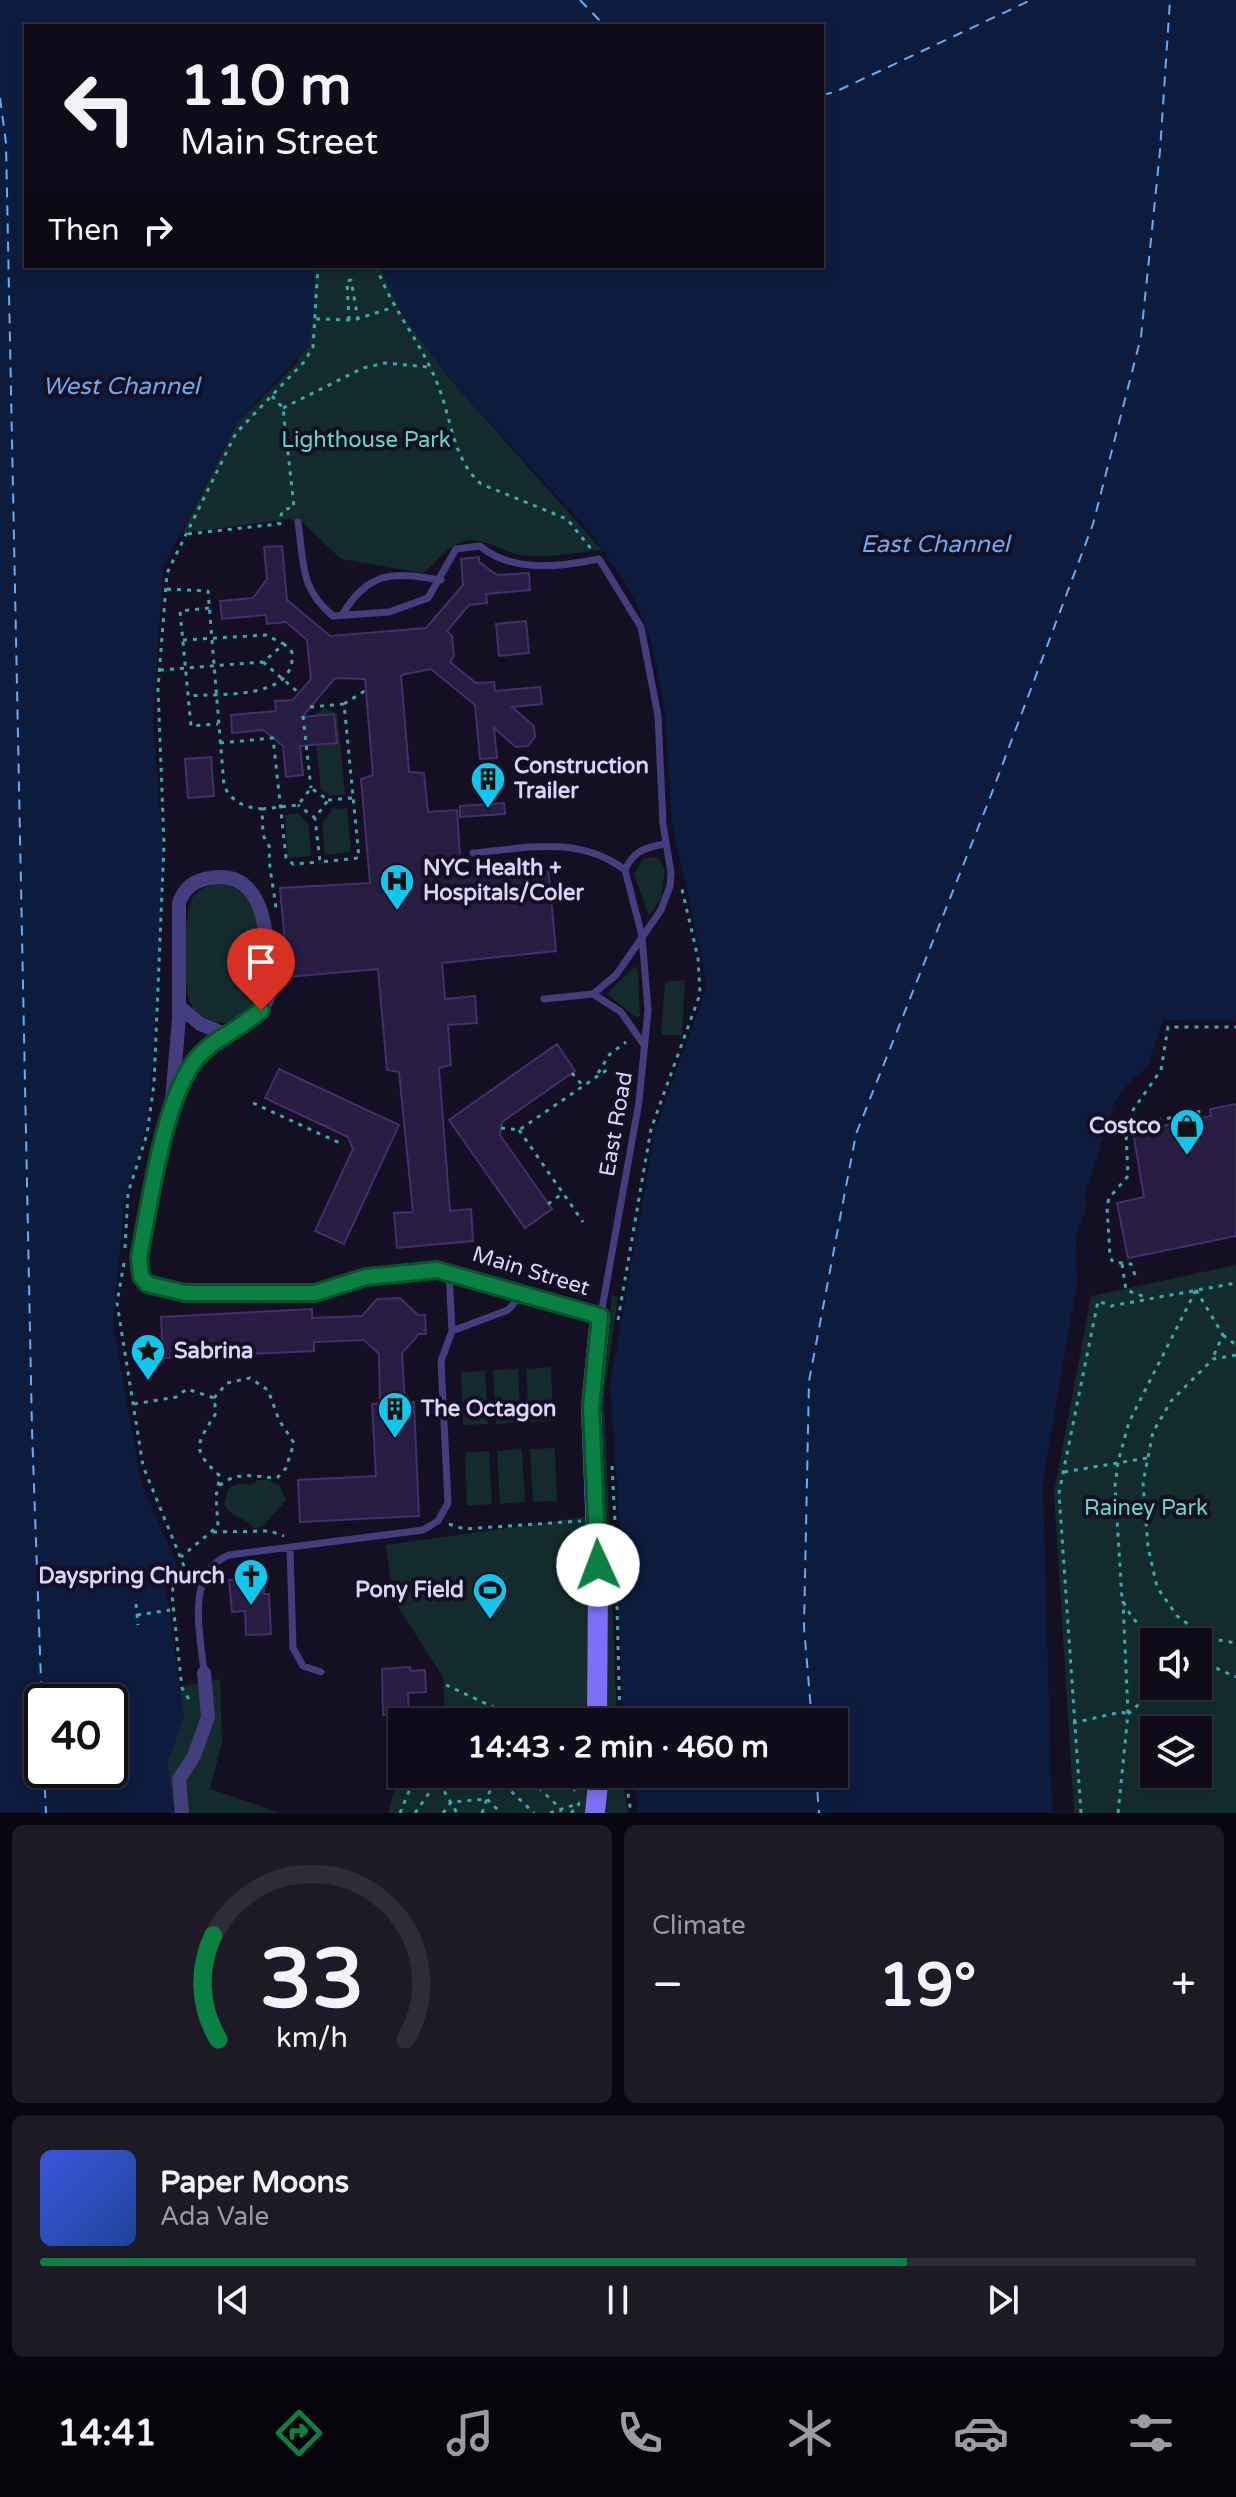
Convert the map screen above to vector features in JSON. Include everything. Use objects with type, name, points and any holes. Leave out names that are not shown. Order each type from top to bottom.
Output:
[{"type":"street","points":[[221,877],[237,881],[255,896],[263,912],[271,985],[261,1010],[252,1019],[225,1034],[190,1066],[172,1101],[180,1007],[177,916],[181,898],[189,886],[204,879],[221,877]]},
{"type":"street","points":[[180,1007],[200,1024],[225,1034]]},
{"type":"street","name":"Main Street","points":[[172,1101],[139,1258],[143,1281],[150,1286],[185,1293],[307,1293],[366,1277],[449,1271],[609,1319],[591,1407],[598,1571],[591,1708]]},
{"type":"street","points":[[182,1813],[179,1779],[201,1742],[208,1717],[204,1673]]},
{"type":"street","points":[[588,1808],[594,1788]]},
{"type":"lane","points":[[298,522],[307,589],[318,604],[333,616],[389,612],[428,598],[456,549],[480,546],[494,558],[508,564],[570,565],[599,559],[641,627],[658,716],[663,824],[671,873],[670,886],[661,910],[616,975],[593,994],[544,999]]},
{"type":"lane","points":[[342,615],[355,593],[382,575],[409,574],[441,580]]},
{"type":"lane","points":[[473,853],[569,845],[608,857],[625,870],[641,849],[665,844]]},
{"type":"lane","name":"East Road","points":[[609,1319],[639,1102],[647,998],[642,936],[625,870]]},
{"type":"lane","points":[[593,994],[621,1012],[645,1046]]},
{"type":"lane","points":[[204,1673],[198,1605],[202,1581],[218,1559],[229,1555],[423,1530],[438,1521],[448,1503],[441,1361],[452,1331],[449,1271]]},
{"type":"lane","points":[[452,1331],[508,1310],[521,1295]]},
{"type":"lane","points":[[290,1548],[293,1648],[303,1666],[321,1672]]},
{"type":"path","points":[[298,522],[188,534],[236,433],[313,347],[318,268]]},
{"type":"path","points":[[377,268],[394,307],[420,345],[439,385],[460,459],[470,475],[481,484],[567,519],[599,559]]},
{"type":"path","points":[[349,320],[350,290],[358,319]]},
{"type":"path","points":[[348,304],[355,304]]},
{"type":"path","points":[[316,319],[358,319],[394,307]]},
{"type":"path","points":[[283,408],[363,368],[385,363],[428,367]]},
{"type":"path","points":[[272,396],[283,408],[294,507],[283,510],[278,524]]},
{"type":"path","points":[[166,589],[208,591],[224,786],[230,798],[245,807],[262,809],[298,805],[315,818]]},
{"type":"path","points":[[209,608],[180,611],[191,726],[219,724]]},
{"type":"path","points":[[183,640],[266,635],[284,644],[292,652],[293,661],[291,671],[284,679],[267,689],[188,696]]},
{"type":"path","points":[[160,670],[263,662],[284,644]]},
{"type":"path","points":[[263,662],[299,693]]},
{"type":"path","points":[[310,707],[344,704],[366,690]]},
{"type":"path","points":[[220,743],[273,738],[286,858],[293,864],[359,858],[344,704]]},
{"type":"path","points":[[298,805],[311,788],[303,716]]},
{"type":"path","points":[[311,788],[328,800],[353,798]]},
{"type":"path","points":[[320,862],[315,818],[328,800]]},
{"type":"path","points":[[262,809],[263,835],[270,848],[268,856],[275,883],[276,918]]},
{"type":"path","points":[[609,1319],[651,1129],[700,994],[698,958],[678,872]]},
{"type":"path","points":[[1135,1275],[1131,1264],[1113,1262],[1110,1257],[1107,1206],[1109,1198],[1128,1176],[1128,1127],[1143,1094],[1161,1070],[1168,1027],[1236,1027]]},
{"type":"path","points":[[597,1077],[610,1054],[626,1042]]},
{"type":"path","points":[[501,1128],[519,1130],[611,1067]]},
{"type":"path","points":[[572,1073],[583,1086]]},
{"type":"path","points":[[253,1103],[344,1145]]},
{"type":"path","points":[[1128,1127],[1202,1111]]},
{"type":"path","points":[[519,1130],[583,1222]]},
{"type":"path","points":[[548,1204],[563,1193]]},
{"type":"path","points":[[1122,1264],[1126,1290],[1148,1298]]},
{"type":"path","points":[[1081,1813],[1059,1493],[1098,1301],[1111,1306],[1236,1283]]},
{"type":"path","points":[[1196,1290],[1223,1335],[1236,1345]]},
{"type":"path","points":[[1118,1813],[1128,1714],[1115,1486],[1118,1462],[1135,1409],[1196,1290]]},
{"type":"path","points":[[1193,1628],[1177,1616],[1157,1587],[1148,1547],[1144,1496],[1153,1432],[1171,1401],[1213,1359],[1223,1335]]},
{"type":"path","points":[[1213,1359],[1236,1355]]},
{"type":"path","points":[[181,1557],[218,1526],[216,1496],[220,1476],[201,1456],[200,1439],[216,1413],[214,1398],[227,1383],[250,1378],[271,1395],[279,1420],[294,1443],[281,1476],[236,1475],[219,1486]]},
{"type":"path","points":[[133,1404],[176,1397],[187,1389],[214,1398]]},
{"type":"path","points":[[1064,1472],[1148,1458]]},
{"type":"path","points":[[612,1465],[615,1530]]},
{"type":"path","points":[[438,1521],[464,1529],[582,1520]]},
{"type":"path","points":[[213,1532],[276,1532],[298,1538],[299,1547]]},
{"type":"path","points":[[617,1599],[620,1708]]},
{"type":"path","points":[[1122,1599],[1140,1628]]},
{"type":"path","points":[[136,1604],[138,1625]]},
{"type":"path","points":[[137,1615],[170,1610]]},
{"type":"path","points":[[1212,1639],[1236,1643]]},
{"type":"path","points":[[1212,1666],[1236,1677]]},
{"type":"path","points":[[446,1685],[496,1708]]},
{"type":"path","points":[[1128,1714],[1144,1700]]},
{"type":"path","points":[[1073,1723],[1121,1712],[1128,1714]]},
{"type":"path","points":[[400,1813],[410,1788]]},
{"type":"path","points":[[415,1813],[432,1788]]},
{"type":"path","points":[[443,1788],[457,1813]]},
{"type":"path","points":[[482,1813],[491,1788]]},
{"type":"path","points":[[509,1788],[534,1813]]},
{"type":"path","points":[[538,1788],[560,1811]]},
{"type":"path","points":[[573,1788],[588,1808]]},
{"type":"path","points":[[580,1788],[580,1795]]},
{"type":"path","points":[[627,1788],[631,1813]]},
{"type":"path","points":[[443,1813],[451,1802],[487,1799],[501,1813]]},
{"type":"path","points":[[550,1813],[588,1808]]},
{"type":"path","points":[[571,1813],[588,1808]]},
{"type":"green space","name":"Lighthouse Park","points":[[314,268],[381,268],[402,314],[449,378],[602,550],[531,556],[468,540],[450,548],[422,573],[341,559],[302,522],[290,519],[182,533],[236,424],[297,362],[314,308]]},
{"type":"green space","points":[[325,708],[337,714],[345,794],[330,796],[321,789],[313,716]]},
{"type":"green space","points":[[347,808],[351,852],[325,855],[322,823],[333,809]]},
{"type":"green space","points":[[298,813],[308,824],[311,856],[288,858],[285,815]]},
{"type":"green space","points":[[650,857],[659,859],[665,870],[661,898],[649,916],[634,874],[642,860]]},
{"type":"green space","points":[[224,884],[244,895],[255,912],[259,927],[243,938],[235,955],[249,973],[263,975],[261,994],[253,1009],[243,1017],[221,1023],[200,1015],[190,1002],[185,946],[188,914],[195,894],[212,885]]},
{"type":"green space","points":[[635,966],[638,970],[640,1016],[637,1018],[607,994]]},
{"type":"green space","points":[[685,980],[682,1035],[661,1035],[665,982]]},
{"type":"green space","name":"Rainey Park","points":[[1236,1265],[1236,1813],[1074,1813],[1054,1493],[1091,1296]]},
{"type":"green space","points":[[612,1295],[618,1297],[604,1395],[616,1708],[606,1708],[598,1420]]},
{"type":"green space","points":[[551,1367],[553,1420],[529,1422],[526,1369]]},
{"type":"green space","points":[[518,1369],[521,1422],[496,1424],[493,1370]]},
{"type":"green space","points":[[485,1371],[488,1424],[463,1425],[461,1372]]},
{"type":"green space","points":[[555,1448],[557,1501],[533,1502],[530,1449]]},
{"type":"green space","points":[[522,1449],[525,1502],[500,1504],[497,1451]]},
{"type":"green space","points":[[489,1451],[492,1504],[467,1506],[465,1452]]},
{"type":"green space","points":[[258,1480],[280,1486],[286,1500],[263,1526],[254,1528],[230,1512],[224,1504],[229,1487],[243,1483],[250,1485]]},
{"type":"green space","name":"Pony Field","points":[[591,1516],[590,1708],[444,1708],[443,1677],[393,1599],[386,1545]]},
{"type":"green space","points":[[220,1679],[222,1742],[210,1789],[281,1813],[174,1813],[167,1762],[184,1717],[180,1687]]},
{"type":"green space","points":[[395,1788],[590,1788],[585,1813],[388,1813]]},
{"type":"green space","points":[[607,1788],[624,1788],[628,1813],[606,1813]]},
{"type":"water","name":"East Channel","points":[[0,0],[1236,0],[1236,1021],[1163,1020],[1148,1066],[1129,1083],[1114,1104],[1085,1194],[1087,1207],[1076,1238],[1077,1284],[1043,1481],[1052,1813],[638,1813],[634,1788],[848,1788],[848,1708],[622,1708],[618,1599],[620,1535],[610,1385],[655,1130],[706,989],[704,967],[672,824],[665,712],[651,642],[637,604],[618,572],[588,530],[449,378],[402,314],[381,268],[824,268],[824,24],[24,24],[24,268],[314,268],[314,309],[308,347],[236,424],[163,568],[153,722],[164,862],[153,1062],[145,1131],[125,1197],[113,1321],[141,1482],[180,1571],[166,1587],[184,1717],[167,1762],[174,1813],[0,1813]]},
{"type":"building","points":[[282,546],[287,600],[330,636],[426,628],[463,585],[461,559],[479,557],[479,562],[497,575],[529,573],[530,590],[486,594],[487,603],[469,605],[447,631],[452,636],[454,656],[450,662],[476,683],[494,682],[495,691],[540,687],[542,704],[512,707],[534,726],[535,737],[528,746],[516,747],[494,728],[497,758],[480,759],[475,705],[431,669],[401,675],[409,772],[424,773],[428,812],[457,810],[461,872],[548,866],[556,951],[442,963],[445,999],[475,996],[477,1023],[448,1025],[451,1065],[439,1068],[450,1211],[471,1209],[473,1241],[397,1248],[394,1213],[413,1212],[399,1072],[387,1070],[378,969],[288,977],[280,888],[370,883],[361,779],[373,775],[365,679],[335,678],[302,717],[334,714],[337,743],[300,746],[303,775],[286,777],[283,746],[263,730],[232,733],[231,715],[276,711],[275,701],[293,700],[311,679],[307,640],[286,622],[267,624],[266,615],[222,619],[220,601],[253,598],[267,579],[264,547]]},
{"type":"building","points":[[526,621],[529,653],[499,656],[496,624]]},
{"type":"building","points":[[211,757],[214,796],[188,798],[185,759]]},
{"type":"building","name":"Construction Trailer","points":[[504,803],[505,814],[460,817],[460,806]]},
{"type":"building","points":[[557,1044],[575,1071],[502,1122],[500,1135],[552,1209],[525,1228],[449,1120]]},
{"type":"building","points":[[279,1069],[399,1125],[344,1244],[315,1231],[353,1149],[348,1137],[265,1098]]},
{"type":"building","name":"Costco","points":[[1236,1104],[1236,1236],[1128,1258],[1117,1203],[1144,1197],[1133,1132],[1211,1116],[1210,1109]]},
{"type":"building","name":"The Octagon","points":[[400,1298],[418,1315],[425,1315],[426,1334],[419,1334],[402,1353],[405,1402],[414,1402],[419,1516],[300,1522],[298,1480],[376,1476],[372,1404],[380,1403],[379,1354],[364,1340],[314,1342],[314,1351],[163,1358],[161,1317],[312,1309],[312,1318],[362,1316],[377,1299]]},
{"type":"building","name":"Dayspring Church","points":[[251,1577],[251,1583],[264,1582],[264,1594],[269,1594],[271,1634],[246,1635],[245,1611],[232,1612],[229,1580]]},
{"type":"building","points":[[410,1667],[411,1671],[425,1670],[426,1692],[408,1693],[409,1708],[388,1708],[388,1715],[383,1715],[382,1669]]},
{"type":"ferry route","points":[[580,0],[603,24]]},
{"type":"ferry route","points":[[824,95],[1031,0]]},
{"type":"ferry route","points":[[811,1708],[804,1627],[809,1381],[856,1134],[988,803],[1093,524],[1141,337],[1160,151],[1170,0]]},
{"type":"ferry route","points":[[0,98],[6,143],[32,1430],[41,1684]]},
{"type":"ferry route","points":[[45,1788],[46,1813]]},
{"type":"ferry route","points":[[817,1788],[819,1813]]},
{"type":"place","name":"Construction Trailer","points":[[488,810]]},
{"type":"place","name":"NYC Health + Hospitals/Coler","points":[[397,912]]},
{"type":"place","name":"Costco","points":[[1187,1157]]},
{"type":"place","name":"Sabrina","points":[[148,1382]]},
{"type":"place","name":"The Octagon","points":[[395,1440]]},
{"type":"place","name":"Dayspring Church","points":[[251,1607]]},
{"type":"place","name":"Pony Field","points":[[490,1621]]},
{"type":"route","points":[[261,1010],[204,1050],[190,1066],[172,1101],[139,1258],[143,1281],[150,1286],[185,1293],[307,1293],[322,1292],[366,1277],[437,1270],[600,1316],[591,1393],[598,1565]]},
{"type":"water label","name":"West Channel","points":[[121,386]]}]
